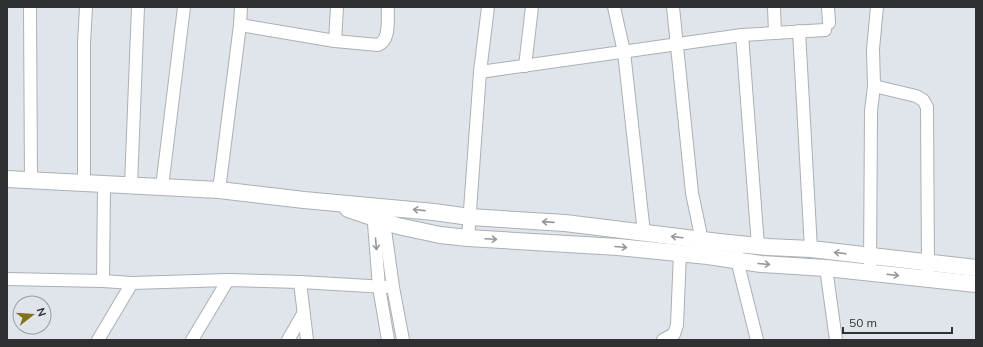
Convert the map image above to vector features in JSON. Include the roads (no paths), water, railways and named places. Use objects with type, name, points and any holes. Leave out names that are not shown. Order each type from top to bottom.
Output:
[{"type":"street","points":[[30,7],[30,180]]},
{"type":"street","points":[[84,183],[84,58],[86,7]]},
{"type":"street","points":[[131,185],[138,7]]},
{"type":"street","points":[[162,187],[184,7]]},
{"type":"street","points":[[219,190],[241,7]]},
{"type":"street","points":[[335,41],[336,7]]},
{"type":"street","points":[[240,25],[335,41],[381,44],[386,36],[388,7]]},
{"type":"street","points":[[468,238],[480,72],[488,7]]},
{"type":"street","points":[[525,66],[532,7]]},
{"type":"street","points":[[614,7],[624,52],[644,233]]},
{"type":"street","points":[[674,7],[692,193],[701,248]]},
{"type":"street","points":[[774,7],[776,33]]},
{"type":"street","points":[[480,72],[742,35],[799,31],[827,27],[828,7]]},
{"type":"street","points":[[870,264],[871,111],[874,86],[873,49],[877,7]]},
{"type":"street","points":[[799,31],[811,249]]},
{"type":"street","points":[[742,35],[758,246]]},
{"type":"street","points":[[874,86],[916,96],[923,100],[927,107],[928,270]]},
{"type":"street","points":[[7,179],[219,190],[332,203],[378,213],[565,223],[644,233],[701,248],[737,260],[761,264],[826,268],[870,264]]},
{"type":"street","points":[[103,281],[104,184]]},
{"type":"street","points":[[378,213],[419,231],[468,238],[618,247],[680,254],[701,248],[736,244],[811,249],[870,264],[928,270],[976,268]]},
{"type":"street","points":[[378,213],[379,287],[388,340]]},
{"type":"street","points":[[378,213],[403,340]]},
{"type":"street","points":[[736,244],[737,260],[757,340]]},
{"type":"street","points":[[663,340],[674,334],[677,325],[680,254]]},
{"type":"street","points":[[826,268],[836,340]]},
{"type":"street","points":[[928,270],[976,284]]},
{"type":"street","points":[[7,278],[132,283],[228,280],[393,287]]},
{"type":"street","points":[[192,340],[228,280]]},
{"type":"street","points":[[300,282],[306,340]]},
{"type":"street","points":[[98,340],[132,283]]},
{"type":"street","points":[[288,340],[303,314]]}]
